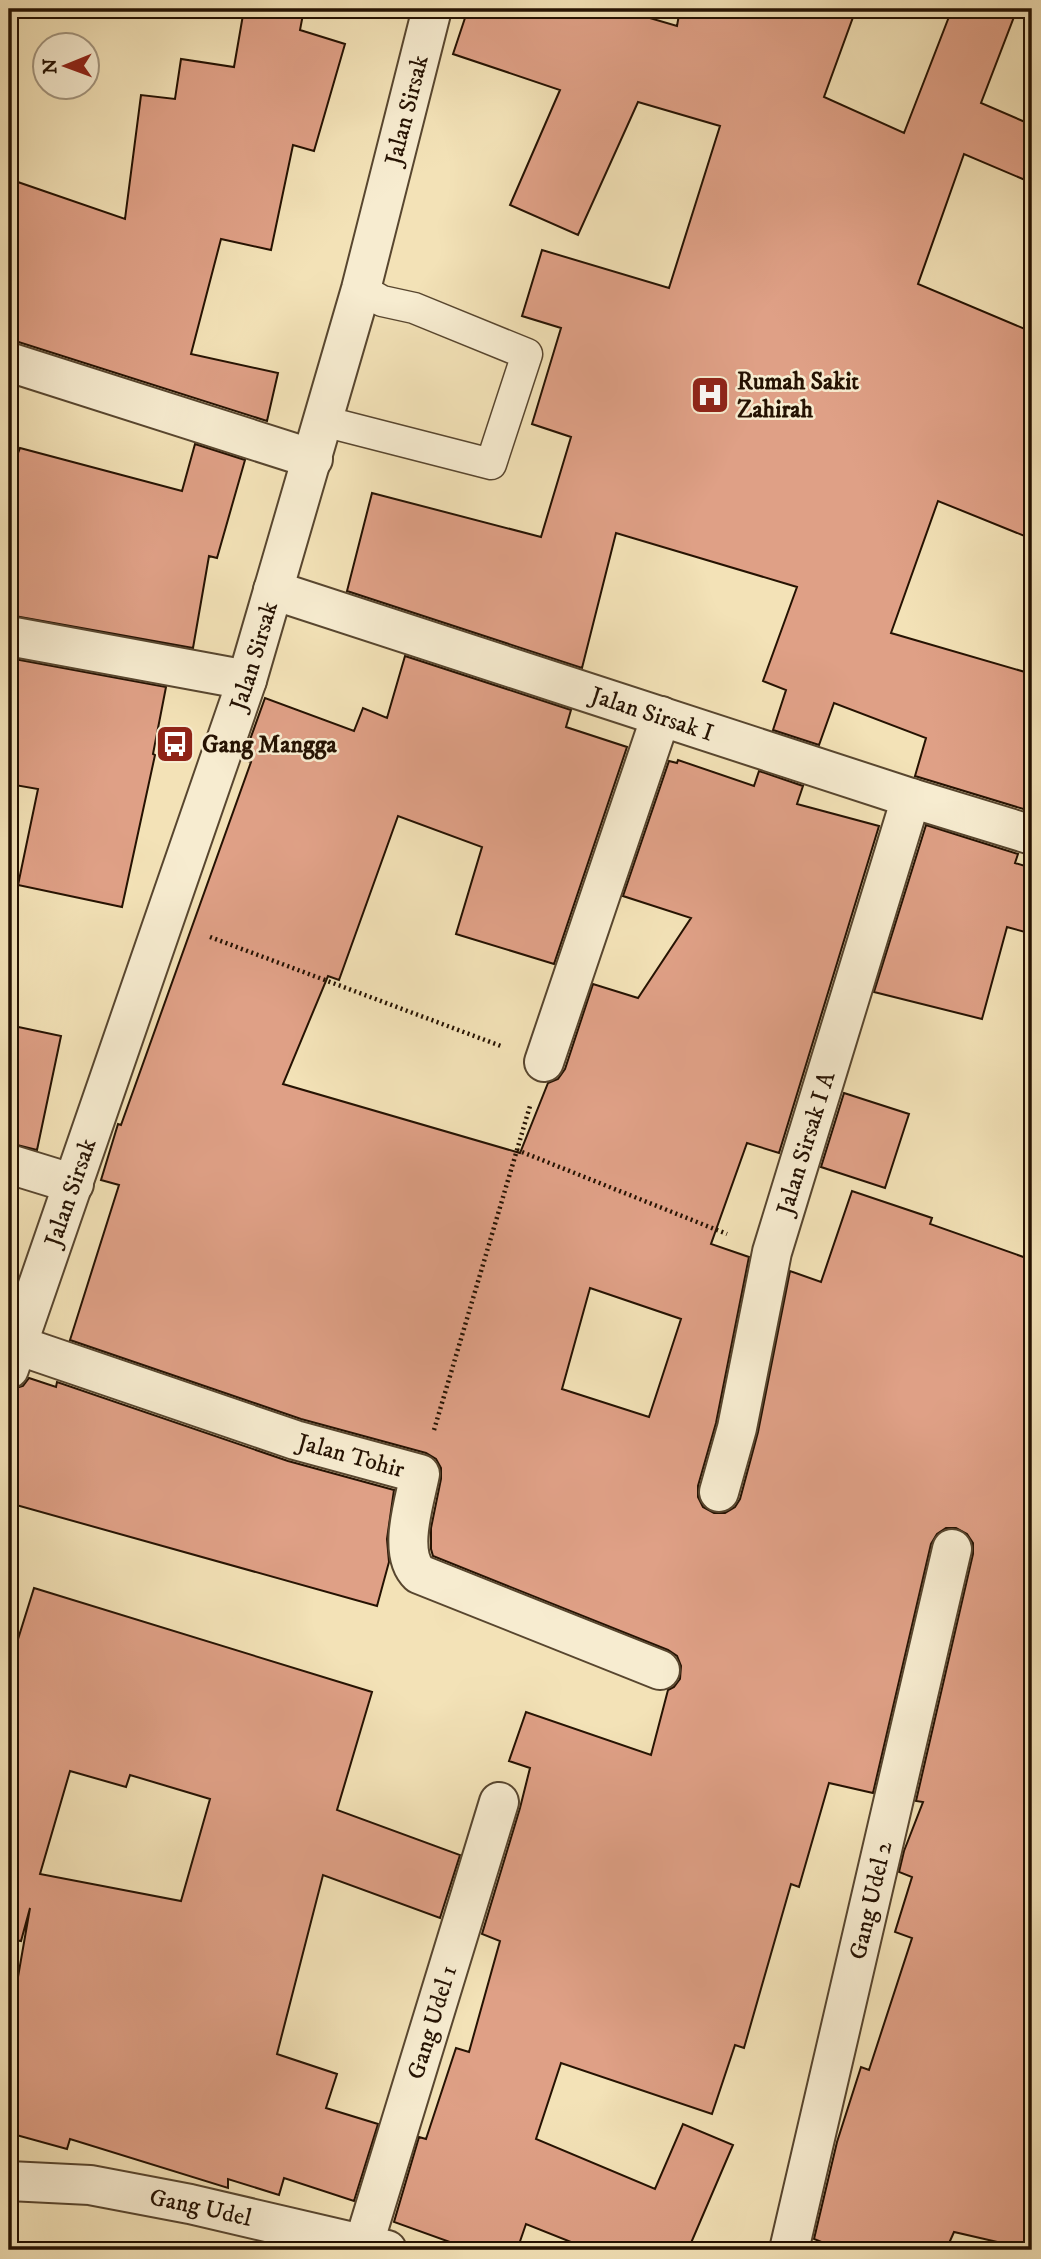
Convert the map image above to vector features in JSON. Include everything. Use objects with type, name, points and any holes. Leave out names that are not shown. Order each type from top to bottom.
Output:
[{"type":"street","name":"Jalan Sirsak","points":[[13,1357],[247,680],[361,289],[432,9]]},
{"type":"street","points":[[9,362],[313,459]]},
{"type":"street","name":"Jalan Sirsak I","points":[[273,590],[1032,835]]},
{"type":"street","points":[[9,636],[247,680]]},
{"type":"street","points":[[544,1062],[661,716]]},
{"type":"street","name":"Jalan Sirsak I A","points":[[719,1492],[737,1429],[772,1252],[911,798]]},
{"type":"street","points":[[9,1164],[74,1184]]},
{"type":"street","name":"Jalan Tohir","points":[[13,1357],[421,1474],[409,1532],[409,1561],[419,1574],[660,1670]]},
{"type":"street","name":"Gang Udel 2","points":[[789,2250],[952,1549]]},
{"type":"street","name":"Gang Udel 1","points":[[377,2246],[499,1802]]},
{"type":"street","name":"Gang Udel","points":[[9,2181],[90,2185],[190,2204],[377,2246]]},
{"type":"lane","points":[[323,421],[491,464],[527,354],[414,308],[382,301],[361,289]]},
{"type":"path","points":[[164,922],[544,1062],[421,1474]]},
{"type":"path","points":[[517,1150],[772,1252]]},
{"type":"building","points":[[244,9],[304,9],[300,30],[345,44],[314,151],[293,145],[271,250],[221,239],[191,354],[278,373],[267,421],[9,339],[9,179],[125,219],[141,95],[175,99],[181,59],[234,67]]},
{"type":"building","points":[[468,9],[619,9],[677,26],[680,9],[856,9],[824,97],[904,133],[952,9],[1017,9],[981,103],[1032,125],[1032,183],[964,154],[918,284],[1032,332],[1032,539],[938,501],[891,633],[1032,674],[1030,811],[915,776],[926,738],[834,703],[819,745],[773,730],[786,690],[763,681],[797,587],[616,533],[582,668],[347,591],[372,493],[541,537],[571,437],[532,424],[561,328],[522,316],[542,250],[669,288],[720,126],[638,102],[578,235],[510,205],[560,90],[453,54]]},
{"type":"building","points":[[195,444],[245,460],[217,558],[209,556],[193,648],[9,615],[9,476],[20,448],[182,491]]},
{"type":"building","points":[[405,656],[571,710],[566,727],[627,747],[554,964],[456,934],[482,847],[398,816],[339,980],[328,976],[283,1084],[520,1153],[548,1083],[558,1079],[565,1069],[593,984],[638,998],[691,918],[623,896],[669,761],[677,763],[678,760],[754,786],[759,771],[803,786],[797,804],[879,826],[779,1153],[747,1143],[711,1244],[749,1257],[716,1423],[698,1486],[698,1497],[703,1507],[714,1513],[725,1513],[735,1507],[740,1499],[758,1432],[790,1271],[821,1282],[852,1191],[932,1218],[930,1224],[1032,1260],[1032,2250],[954,2232],[946,2250],[841,2250],[814,2239],[837,2142],[861,2067],[869,2070],[912,1938],[895,1932],[912,1877],[899,1872],[923,1802],[916,1801],[973,1554],[973,1543],[967,1534],[956,1528],[946,1528],[937,1534],[931,1544],[873,1793],[829,1783],[799,1887],[791,1884],[744,2048],[735,2045],[712,2114],[561,2063],[536,2139],[655,2189],[683,2124],[733,2145],[688,2250],[591,2250],[526,2224],[517,2250],[472,2250],[394,2222],[419,2137],[426,2139],[456,2048],[469,2052],[500,1941],[482,1934],[530,1768],[509,1761],[526,1712],[651,1755],[668,1690],[680,1679],[681,1666],[677,1656],[668,1650],[433,1556],[431,1528],[441,1468],[436,1459],[426,1453],[301,1419],[70,1340],[119,1185],[101,1180],[118,1124],[121,1125],[251,762],[243,759],[265,698],[354,731],[363,708],[387,718]],"holes":[[[590,1288],[681,1319],[649,1417],[562,1389]]]},
{"type":"building","points":[[9,658],[166,687],[153,754],[155,755],[122,907],[18,885],[38,789],[9,784]]},
{"type":"building","points":[[926,825],[1018,854],[1015,863],[1032,868],[1032,934],[1007,927],[982,1019],[874,992]]},
{"type":"building","points":[[9,1025],[61,1036],[37,1150],[9,1143]]},
{"type":"building","points":[[844,1093],[909,1114],[885,1188],[821,1167]]},
{"type":"building","points":[[29,1378],[56,1387],[57,1382],[288,1461],[394,1490],[387,1539],[389,1562],[377,1606],[9,1503],[9,1390],[23,1386]]},
{"type":"building","points":[[34,1588],[372,1692],[337,1810],[460,1855],[440,1918],[323,1875],[277,2054],[337,2074],[326,2108],[378,2124],[354,2201],[284,2178],[279,2195],[228,2179],[228,2188],[70,2139],[67,2149],[9,2133],[9,1974],[18,1977],[30,1908],[21,1941],[9,1939],[9,1668]],"holes":[[[70,1771],[126,1787],[130,1775],[210,1799],[181,1901],[40,1874]]]},
{"type":"place","name":"Rumah Sakit Zahirah","points":[[710,395]]},
{"type":"place","name":"Gang Mangga","points":[[175,744]]}]
